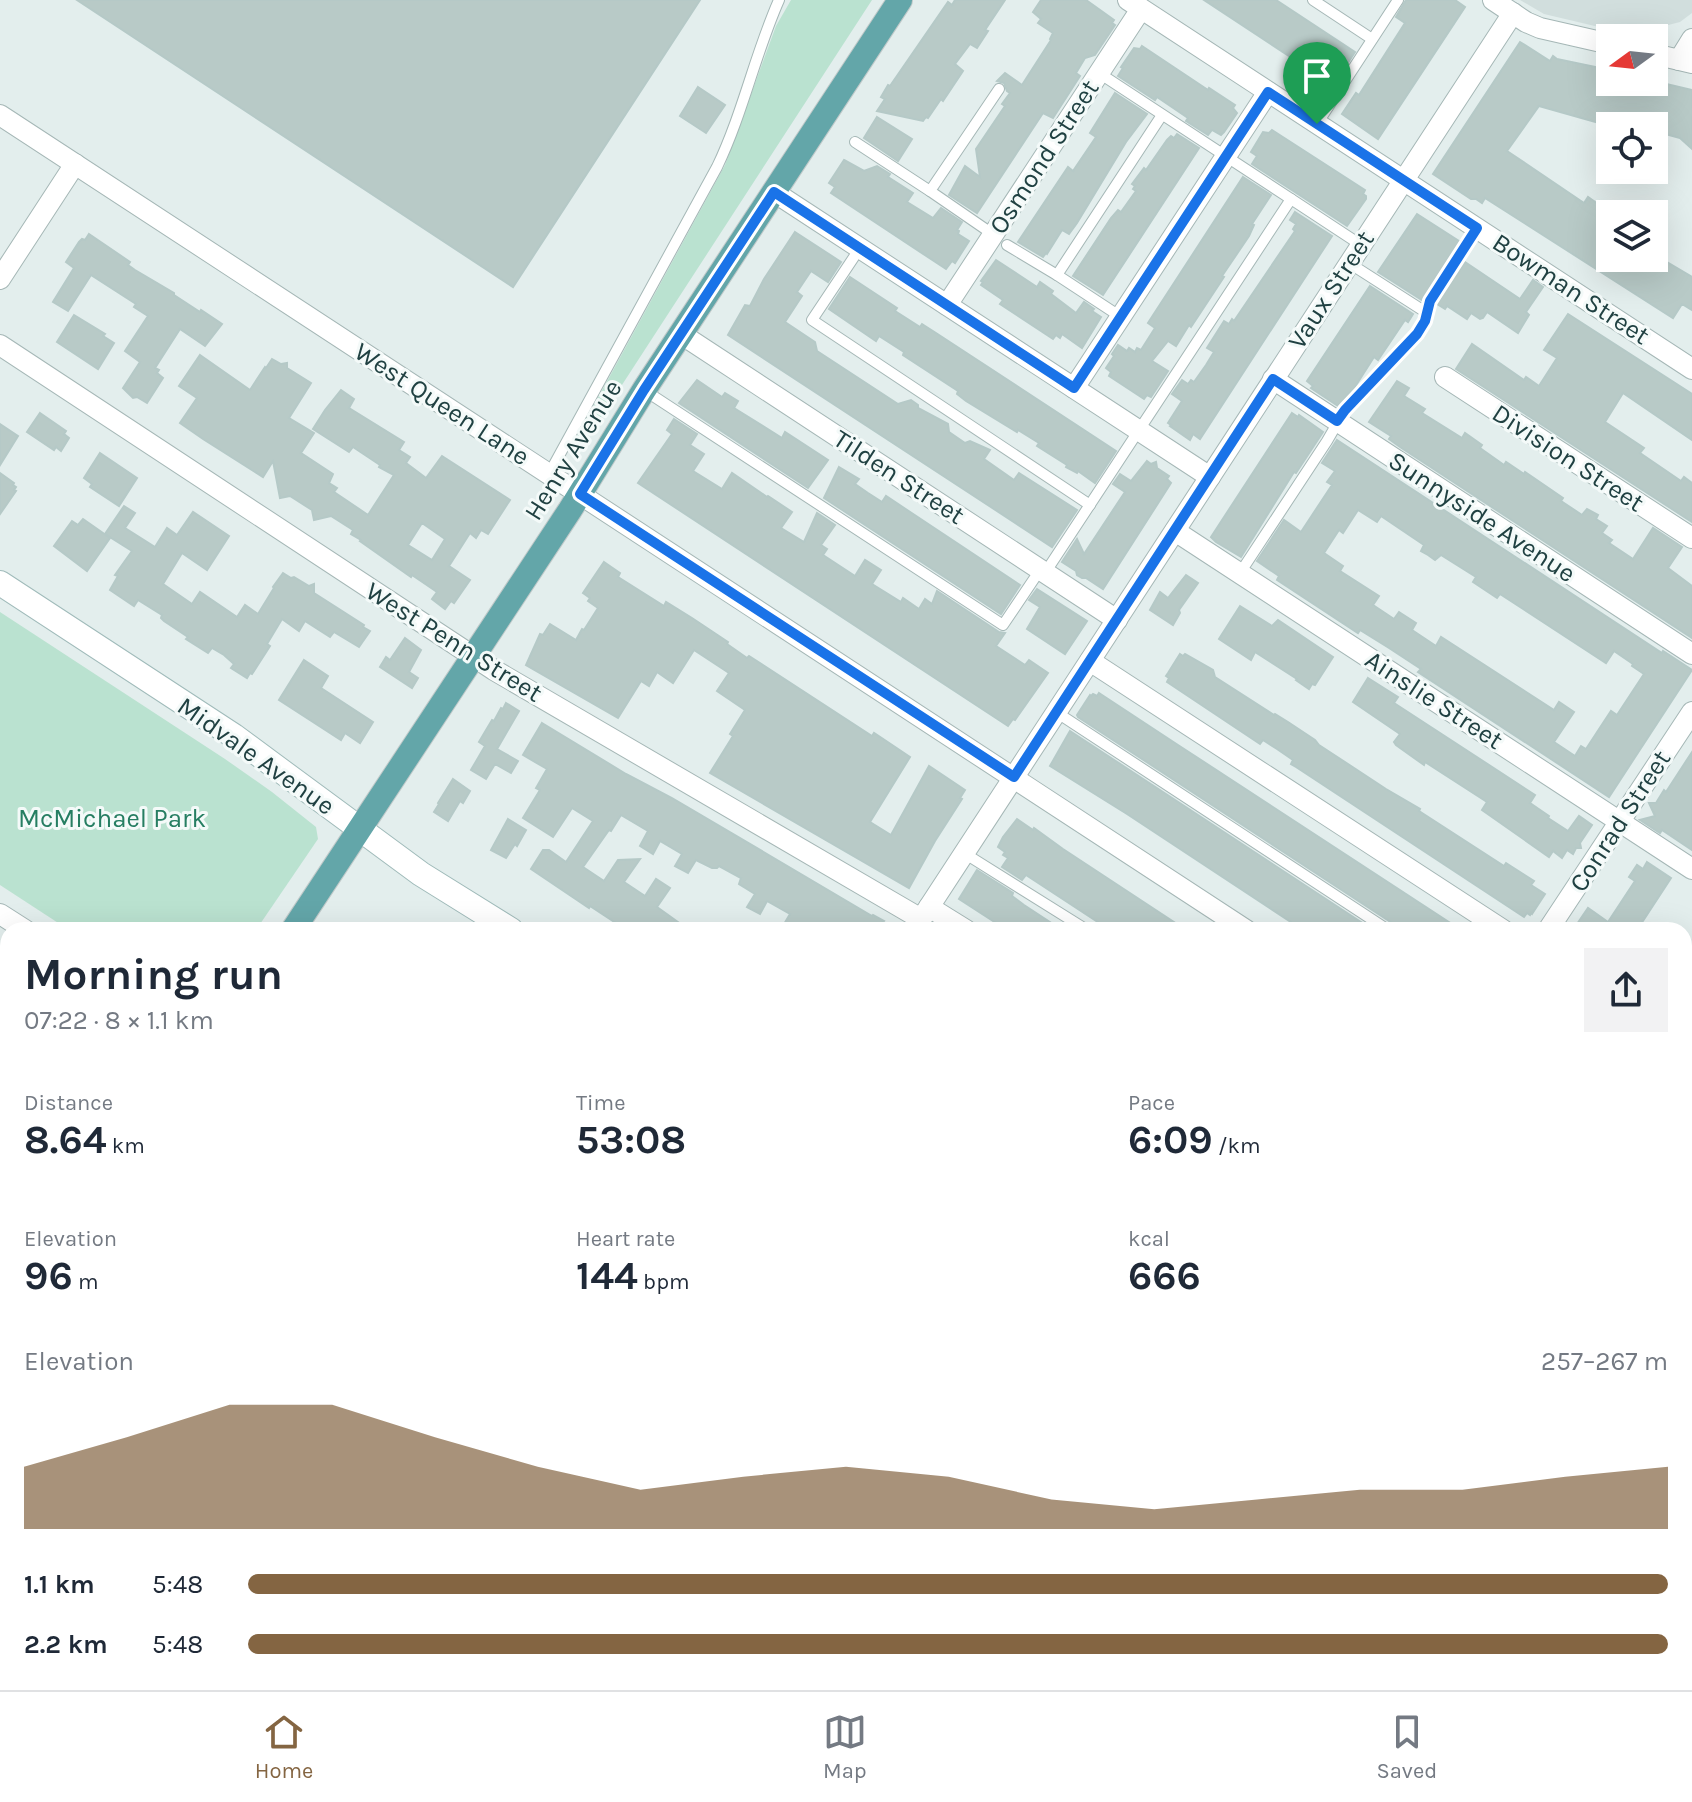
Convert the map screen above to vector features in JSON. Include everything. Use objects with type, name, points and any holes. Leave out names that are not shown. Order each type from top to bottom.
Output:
[{"type":"main road","name":"Henry Avenue","points":[[298,922],[900,0]]},
{"type":"street","points":[[1493,0],[1540,28],[1596,41]]},
{"type":"street","name":"Osmond Street","points":[[947,305],[1001,240],[1099,73],[1135,4]]},
{"type":"street","name":"Bowman Street","points":[[1135,4],[1692,369]]},
{"type":"street","name":"Vaux Street","points":[[921,919],[1513,13]]},
{"type":"street","points":[[1685,61],[1692,39]]},
{"type":"street","points":[[1074,388],[1268,92]]},
{"type":"street","name":"West Queen Lane","points":[[0,115],[1234,922]]},
{"type":"street","points":[[0,279],[75,164]]},
{"type":"street","points":[[774,192],[1210,477]]},
{"type":"street","name":"Tilden Street","points":[[681,334],[1117,620]]},
{"type":"street","name":"West Penn Street","points":[[0,345],[473,657],[921,919]]},
{"type":"street","name":"Division Street","points":[[1445,377],[1692,538]]},
{"type":"street","name":"Sunnyside Avenue","points":[[1273,379],[1692,654]]},
{"type":"street","name":"Ainslie Street","points":[[1175,531],[1692,869]]},
{"type":"street","name":"Midvale Avenue","points":[[0,583],[234,736],[421,874],[498,922]]},
{"type":"street","points":[[1090,661],[1491,922]]},
{"type":"street","name":"Conrad Street","points":[[1553,922],[1692,712]]},
{"type":"lane","points":[[549,474],[717,167],[779,0]]},
{"type":"lane","points":[[1313,0],[1372,39]]},
{"type":"lane","points":[[1317,124],[1398,0]]},
{"type":"lane","points":[[1099,73],[1361,245]]},
{"type":"lane","points":[[930,191],[999,89]]},
{"type":"lane","points":[[1057,275],[1162,115]]},
{"type":"lane","points":[[855,142],[1121,317]]},
{"type":"lane","points":[[644,390],[1003,625],[1090,505],[1291,199]]},
{"type":"lane","points":[[1240,573],[1345,410],[1417,334],[1425,321],[1430,301],[1477,228]]},
{"type":"lane","points":[[860,248],[812,320],[1090,505]]},
{"type":"lane","points":[[1349,263],[1427,313]]},
{"type":"lane","points":[[1056,712],[1376,922]]},
{"type":"lane","points":[[964,853],[1074,922]]},
{"type":"shaded area","points":[[1520,0],[1692,0],[1692,13],[1680,22],[1668,25],[1596,26],[1544,14]]},
{"type":"green space","points":[[791,0],[872,0],[581,448],[574,442],[725,165],[776,26]]},
{"type":"green space","name":"McMichael Park","points":[[0,612],[272,792],[316,827],[318,839],[261,922],[57,922],[0,885]]},
{"type":"building","points":[[77,0],[700,0],[513,287]]},
{"type":"building","points":[[955,0],[1005,0],[977,48],[970,44],[955,64],[963,71],[928,118],[923,121],[877,111],[885,99],[881,97],[888,85],[948,2],[952,5]]},
{"type":"building","points":[[1041,0],[1086,0],[1114,20],[1112,23],[1115,25],[1095,55],[1085,58],[1076,73],[1080,76],[1053,118],[1043,113],[977,213],[949,195],[965,166],[980,177],[976,149],[1005,106],[1002,104],[1010,93],[1004,83],[997,81],[1005,73],[1022,85],[1051,40],[1053,33],[1038,23],[1041,19],[1033,12]]},
{"type":"building","points":[[1204,0],[1276,0],[1355,52],[1333,85]]},
{"type":"building","points":[[1406,0],[1455,0],[1465,7],[1378,139],[1342,114],[1356,93],[1359,95],[1405,23],[1396,17]]},
{"type":"building","points":[[1520,42],[1550,61],[1553,56],[1596,67],[1596,96],[1668,96],[1668,84],[1692,90],[1692,149],[1680,138],[1668,135],[1668,112],[1596,112],[1596,122],[1539,106],[1507,151],[1584,203],[1588,197],[1596,203],[1596,269],[1485,198],[1482,203],[1471,199],[1433,174]]},
{"type":"building","points":[[1142,46],[1235,105],[1233,108],[1237,113],[1221,135],[1212,130],[1208,135],[1157,97],[1155,100],[1118,76],[1134,48],[1140,49]]},
{"type":"building","points":[[698,87],[725,105],[706,133],[680,116]]},
{"type":"building","points":[[1115,93],[1147,114],[1069,234],[1062,230],[1043,257],[1018,242],[1068,167],[1073,171],[1096,137],[1090,133]]},
{"type":"building","points":[[877,117],[912,139],[898,161],[864,138]]},
{"type":"building","points":[[1272,130],[1365,190],[1363,194],[1366,199],[1347,226],[1252,164],[1257,156],[1251,152],[1263,132]]},
{"type":"building","points":[[1177,134],[1199,148],[1103,295],[1073,276],[1111,218],[1118,210],[1121,212],[1136,191],[1132,184],[1167,140]]},
{"type":"building","points":[[844,160],[864,171],[877,166],[913,193],[907,202],[933,218],[941,208],[962,222],[958,234],[969,241],[955,263],[952,261],[946,269],[831,193],[835,187],[829,183]]},
{"type":"building","points":[[1243,177],[1271,195],[1252,224],[1249,236],[1191,327],[1189,325],[1176,346],[1168,341],[1152,361],[1168,371],[1151,397],[1147,395],[1144,399],[1109,376],[1111,372],[1106,368],[1114,356],[1112,354],[1118,345],[1127,351],[1129,348],[1135,352],[1137,348],[1141,350],[1155,328],[1148,323]]},
{"type":"building","points":[[1295,212],[1332,236],[1200,439],[1193,434],[1190,440],[1168,423],[1182,401],[1172,394],[1182,380],[1188,384],[1191,380],[1194,382],[1206,365],[1214,352],[1207,348],[1224,321],[1229,324],[1232,319],[1234,321],[1295,231],[1296,224],[1290,220]]},
{"type":"building","points":[[1417,214],[1459,241],[1422,300],[1378,272]]},
{"type":"building","points":[[795,232],[841,262],[828,282],[811,271],[797,292],[802,296],[785,322],[815,342],[817,351],[898,404],[911,400],[918,408],[948,424],[949,432],[965,443],[970,441],[990,450],[984,459],[1014,480],[1019,473],[1077,510],[1052,547],[728,335],[745,305],[750,306]]},
{"type":"building","points":[[89,234],[130,262],[128,265],[135,270],[222,324],[205,346],[180,329],[155,368],[163,378],[147,403],[133,398],[123,388],[140,362],[125,351],[148,316],[134,307],[136,304],[91,275],[68,311],[53,302],[74,268],[66,262],[79,242]]},
{"type":"building","points":[[996,260],[1037,287],[1040,282],[1076,313],[1084,302],[1094,309],[1092,311],[1101,317],[1082,348],[1062,334],[1060,338],[1056,335],[1053,339],[1000,304],[1003,300],[981,285]]},
{"type":"building","points":[[1465,262],[1520,299],[1533,280],[1543,287],[1526,312],[1529,315],[1518,333],[1487,312],[1480,319],[1471,313],[1467,319],[1447,306],[1445,309],[1437,304]]},
{"type":"building","points":[[1668,263],[1692,277],[1692,310],[1682,304],[1673,318],[1601,272],[1668,272]]},
{"type":"building","points":[[850,277],[897,308],[895,311],[920,327],[922,324],[1116,451],[1095,483],[1066,467],[1037,446],[1039,443],[966,401],[957,394],[958,391],[903,355],[904,352],[879,336],[876,341],[829,309]]},
{"type":"building","points":[[1370,286],[1413,314],[1408,322],[1405,320],[1378,360],[1374,357],[1353,390],[1338,406],[1311,388],[1313,386],[1307,381]]},
{"type":"building","points":[[1568,314],[1692,394],[1692,440],[1623,393],[1605,422],[1644,448],[1640,453],[1681,481],[1684,477],[1692,483],[1692,522],[1456,369],[1472,344],[1524,380],[1526,377],[1539,386],[1557,358],[1544,350]]},
{"type":"building","points":[[74,315],[114,343],[98,369],[57,342]]},
{"type":"building","points":[[200,355],[250,390],[272,359],[281,364],[287,363],[287,368],[311,383],[289,418],[314,433],[301,453],[333,474],[329,483],[337,488],[334,492],[368,515],[394,475],[353,447],[349,452],[313,429],[341,390],[354,399],[349,408],[404,442],[399,450],[410,457],[406,463],[426,478],[442,456],[510,500],[488,534],[481,530],[476,538],[470,533],[449,566],[470,580],[454,603],[451,601],[445,609],[432,599],[437,592],[360,541],[351,534],[353,530],[331,516],[314,520],[312,510],[290,496],[280,498],[273,461],[263,477],[180,423],[197,398],[179,386]],"holes":[[[422,523],[445,539],[432,560],[408,545]]]},
{"type":"building","points":[[697,380],[722,397],[725,393],[738,401],[734,408],[782,438],[785,432],[828,460],[808,488],[679,403]]},
{"type":"building","points":[[1397,381],[1409,388],[1404,396],[1425,409],[1422,413],[1462,438],[1465,433],[1504,465],[1506,462],[1525,472],[1582,515],[1587,509],[1598,515],[1596,519],[1607,526],[1602,533],[1612,540],[1609,543],[1633,559],[1653,528],[1682,547],[1668,568],[1692,586],[1692,638],[1400,447],[1389,439],[1391,436],[1369,422]]},
{"type":"building","points":[[40,413],[66,431],[64,434],[69,438],[61,451],[56,447],[54,450],[27,432]]},
{"type":"building","points":[[1292,413],[1323,432],[1241,557],[1211,537]]},
{"type":"building","points":[[674,419],[697,434],[690,445],[704,454],[693,471],[722,489],[732,473],[768,496],[792,512],[781,528],[804,542],[817,513],[835,525],[821,545],[827,549],[823,555],[855,576],[865,560],[881,570],[872,584],[901,602],[903,598],[919,609],[925,599],[932,604],[937,591],[1005,633],[996,646],[1025,665],[1029,660],[1048,673],[1015,720],[1008,726],[638,483],[672,434],[667,430]]},
{"type":"building","points":[[0,424],[18,436],[0,465]]},
{"type":"building","points":[[1337,440],[1692,670],[1609,797],[1418,672],[1421,669],[1389,648],[1360,630],[1358,633],[1277,580],[1279,576],[1257,561],[1284,520],[1301,532],[1332,485],[1327,482],[1335,471],[1322,463]],"holes":[[[1358,510],[1377,522],[1381,516],[1424,545],[1421,551],[1435,560],[1441,555],[1476,577],[1473,582],[1497,598],[1500,594],[1606,663],[1614,651],[1644,674],[1617,715],[1611,711],[1586,749],[1581,746],[1575,756],[1554,742],[1574,712],[1559,702],[1554,710],[1441,637],[1436,646],[1412,630],[1416,623],[1399,612],[1394,619],[1373,605],[1379,596],[1340,571],[1343,566],[1324,553],[1339,530],[1343,533]]]},
{"type":"building","points":[[100,453],[137,478],[119,506],[90,487],[92,484],[84,478]]},
{"type":"building","points":[[1147,461],[1151,464],[1156,462],[1157,468],[1169,476],[1167,479],[1171,483],[1103,589],[1077,575],[1062,562],[1077,539],[1084,554],[1125,492],[1113,484],[1120,474],[1131,481]]},
{"type":"building","points":[[839,467],[859,479],[855,484],[868,493],[882,502],[886,496],[1020,585],[1001,614],[824,498]]},
{"type":"building","points":[[0,473],[14,483],[16,491],[0,514]]},
{"type":"building","points":[[124,506],[135,513],[125,528],[155,547],[167,528],[177,535],[193,512],[229,536],[207,570],[182,553],[163,584],[192,604],[200,592],[237,617],[245,605],[258,614],[283,573],[309,586],[314,584],[314,593],[370,631],[359,647],[334,632],[330,637],[305,621],[299,631],[282,619],[267,644],[270,646],[247,678],[231,668],[234,664],[224,655],[212,648],[208,653],[186,639],[188,637],[164,621],[162,615],[138,600],[134,606],[110,590],[118,576],[115,575],[132,551],[105,534]]},
{"type":"building","points":[[83,519],[110,538],[87,571],[54,546],[72,521],[78,525]]},
{"type":"building","points":[[604,562],[620,573],[618,577],[664,606],[666,602],[692,618],[747,658],[749,656],[872,736],[874,733],[910,757],[870,822],[891,835],[929,766],[965,790],[909,888],[710,773],[745,710],[717,691],[729,673],[694,650],[673,683],[657,672],[649,686],[641,681],[618,718],[526,665],[540,634],[543,635],[550,624],[576,640],[584,630],[598,608],[583,593]]},
{"type":"building","points":[[1186,575],[1198,583],[1179,610],[1173,625],[1150,610],[1160,592],[1168,598]]},
{"type":"building","points":[[1037,589],[1087,621],[1065,654],[1027,629],[1040,607],[1029,600]]},
{"type":"building","points":[[1240,606],[1272,626],[1278,620],[1333,657],[1315,685],[1312,684],[1309,689],[1255,652],[1251,660],[1219,639]]},
{"type":"building","points":[[405,638],[421,650],[409,672],[418,678],[412,688],[380,667],[386,657],[390,660]]},
{"type":"building","points":[[1180,654],[1213,670],[1215,677],[1504,866],[1506,863],[1534,881],[1531,885],[1545,894],[1532,914],[1527,913],[1524,917],[1291,764],[1293,760],[1277,749],[1263,740],[1260,744],[1167,682],[1169,678],[1166,676]]},
{"type":"building","points":[[304,660],[328,676],[321,688],[373,722],[360,743],[345,733],[341,740],[279,700]]},
{"type":"building","points":[[1368,678],[1398,697],[1394,703],[1535,795],[1530,803],[1548,818],[1568,831],[1579,816],[1592,825],[1580,843],[1581,848],[1576,848],[1573,854],[1567,850],[1562,858],[1553,851],[1549,857],[1482,810],[1487,802],[1396,745],[1394,742],[1400,734],[1353,702]]},
{"type":"building","points":[[1099,693],[1449,922],[1390,922],[1078,717],[1090,695],[1097,696]]},
{"type":"building","points":[[506,703],[519,711],[497,749],[518,761],[511,773],[495,764],[486,779],[471,770],[485,746],[479,742]]},
{"type":"building","points":[[542,723],[884,921],[785,922],[790,914],[767,901],[760,914],[747,907],[755,894],[739,884],[741,878],[719,866],[712,868],[696,860],[688,873],[675,866],[682,854],[660,841],[653,854],[640,846],[648,831],[621,815],[583,867],[604,881],[618,860],[640,859],[624,882],[645,896],[656,879],[670,888],[657,907],[678,922],[614,922],[531,869],[543,850],[549,850],[566,862],[593,821],[572,808],[553,837],[523,818],[540,790],[536,788],[547,769],[523,755]]},
{"type":"building","points":[[1070,731],[1361,922],[1291,922],[1050,766]]},
{"type":"building","points":[[1692,752],[1692,850],[1640,820],[1655,816],[1649,803],[1656,803],[1664,790],[1666,792]]},
{"type":"building","points":[[453,779],[470,791],[448,821],[434,812]]},
{"type":"building","points":[[508,819],[526,830],[506,858],[491,850]]},
{"type":"building","points":[[1017,819],[1174,922],[1098,922],[1026,875],[1022,880],[1002,867],[1008,858],[998,847]]},
{"type":"building","points":[[1647,862],[1671,878],[1642,922],[1608,922],[1635,881],[1629,877],[1637,865],[1643,869]]},
{"type":"building","points":[[977,870],[1050,922],[995,922],[959,899]]},
{"type":"building","points":[[1588,908],[1608,922],[1578,922]]},
{"type":"route","points":[[1268,92],[1317,124],[1477,228],[1430,301],[1425,321],[1417,334],[1337,421],[1273,379],[1014,777],[580,494],[774,192],[1074,388],[1268,92]]}]
